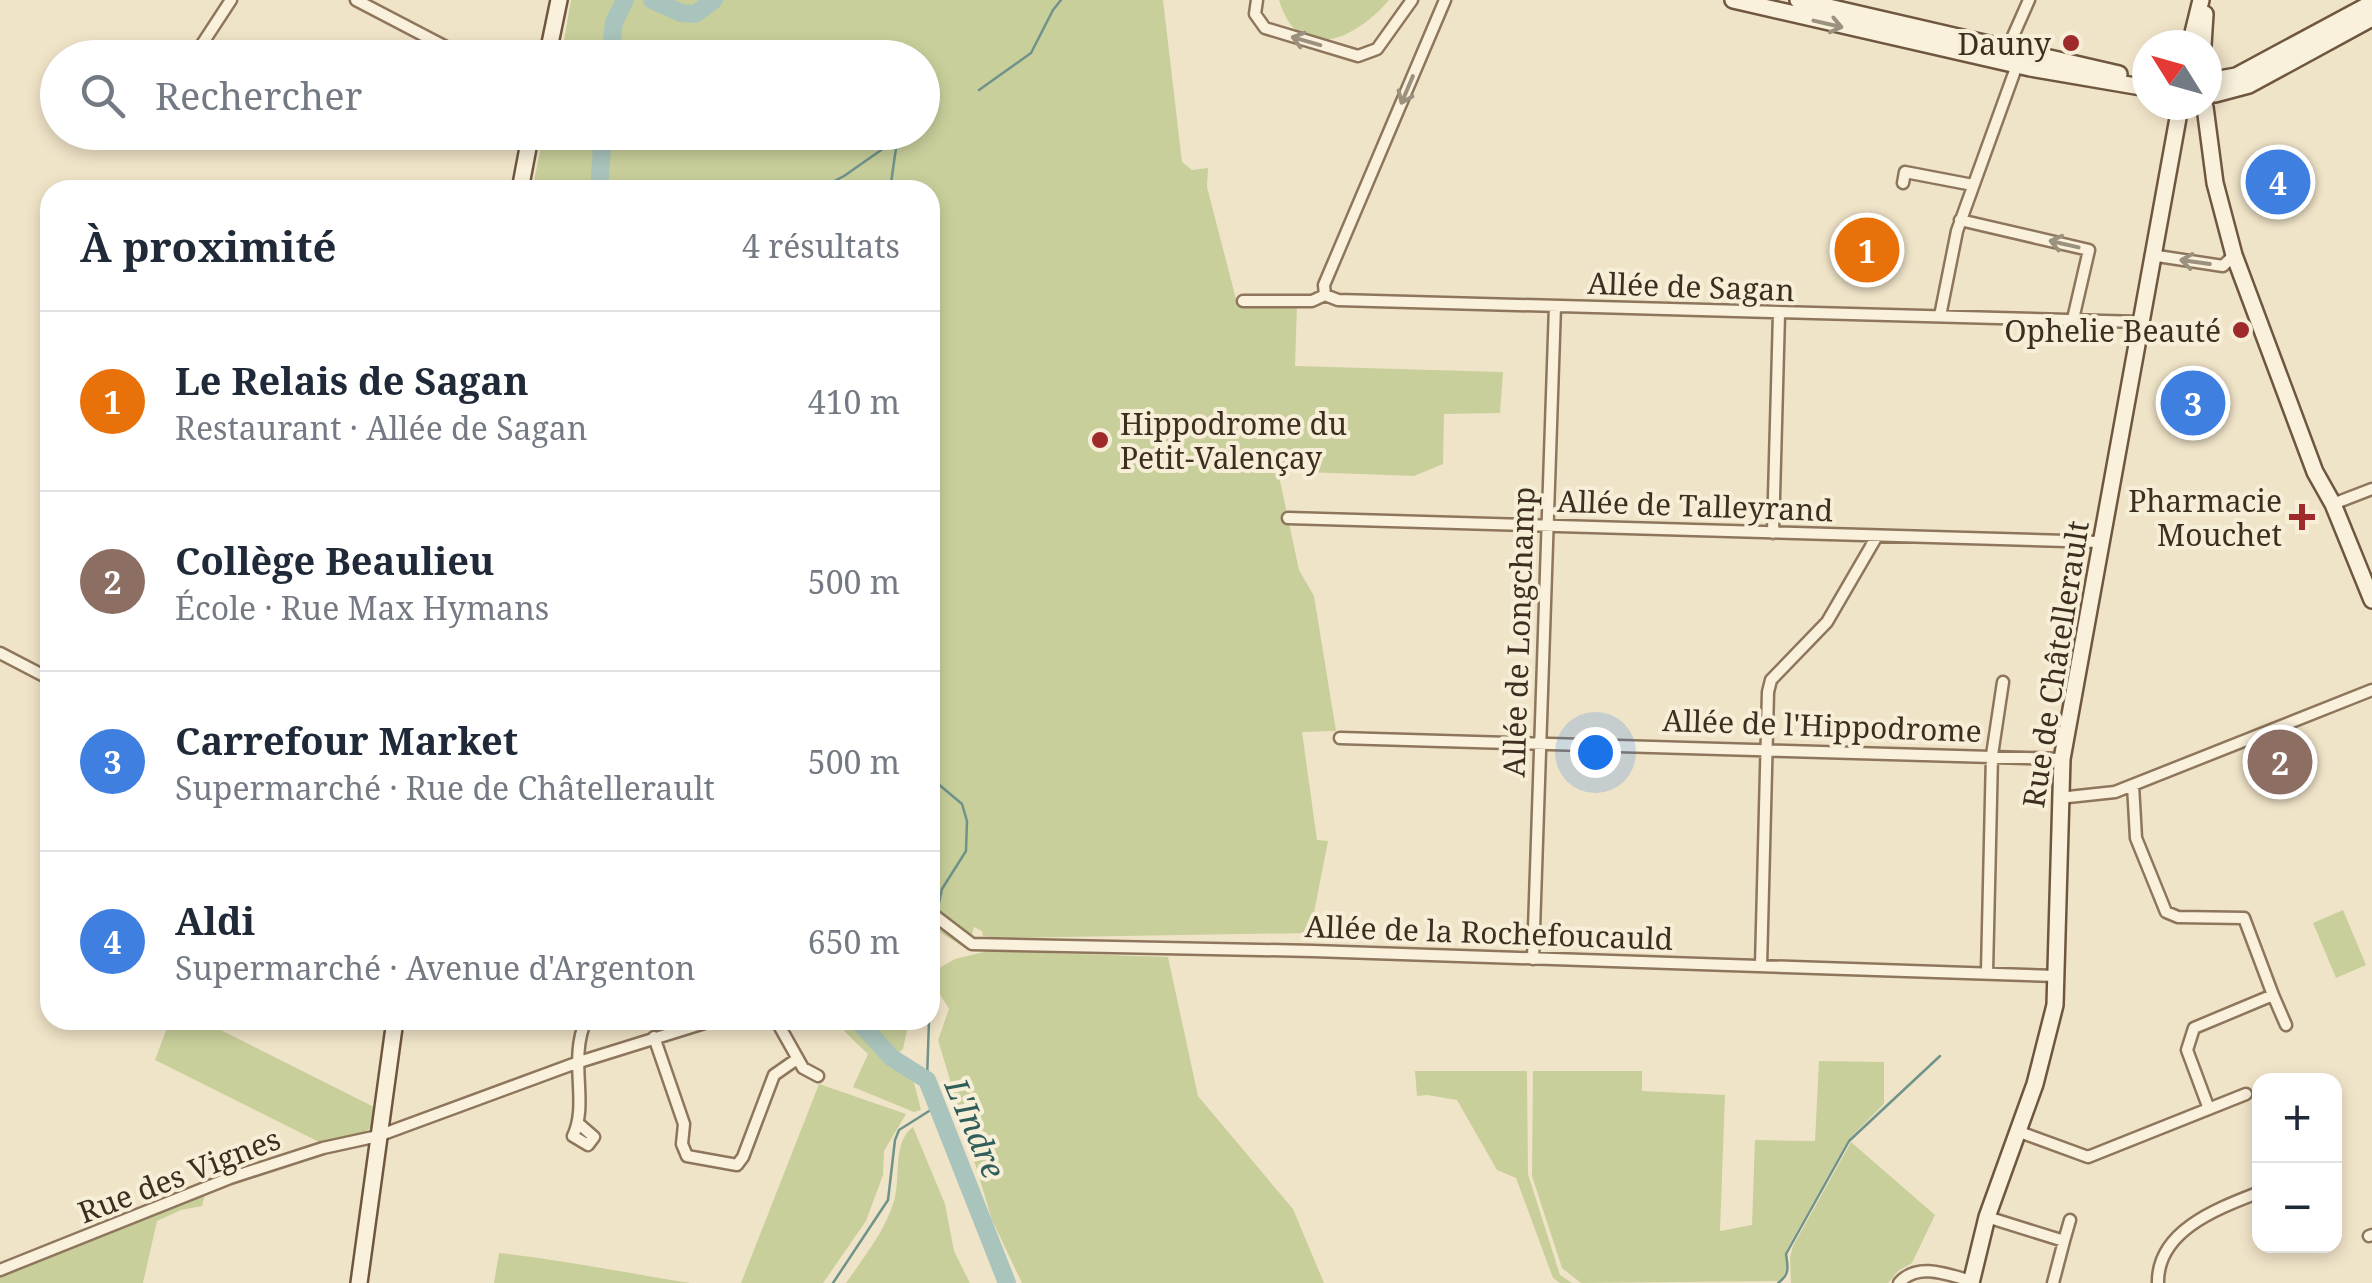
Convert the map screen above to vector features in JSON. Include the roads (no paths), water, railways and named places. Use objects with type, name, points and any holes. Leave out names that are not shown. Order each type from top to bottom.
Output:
[{"type":"main road","points":[[551,40],[559,0]]},
{"type":"main road","points":[[1733,0],[2132,81]]},
{"type":"main road","points":[[1798,0],[2009,58]]},
{"type":"main road","points":[[2194,30],[2203,0]]},
{"type":"main road","points":[[2203,0],[2203,30]]},
{"type":"main road","points":[[2222,86],[2372,3]]},
{"type":"main road","points":[[2222,92],[2249,85],[2372,18]]},
{"type":"main road","name":"Rue de Châtellerault","points":[[1971,1282],[1988,1217],[2049,1035],[2057,976],[2058,798],[2062,758],[2176,120]]},
{"type":"main road","points":[[2212,120],[2217,190],[2234,256],[2315,472],[2333,504],[2372,600]]},
{"type":"main road","points":[[522,180],[528,150]]},
{"type":"main road","points":[[358,1283],[394,1030]]},
{"type":"street","points":[[205,40],[231,0]]},
{"type":"street","points":[[356,0],[433,40]]},
{"type":"street","points":[[1257,0],[1258,22],[1264,28],[1358,56],[1376,48],[1412,0]]},
{"type":"street","points":[[1324,294],[1324,285],[1445,0]]},
{"type":"street","points":[[1940,316],[1960,220],[2029,0]]},
{"type":"street","points":[[1903,183],[1906,172],[1973,185]]},
{"type":"street","points":[[1960,220],[2089,250],[2073,319]]},
{"type":"street","points":[[2151,256],[2224,266],[2234,256]]},
{"type":"street","name":"Allée de Sagan","points":[[1243,301],[1312,301],[1324,294],[1338,300],[2140,322]]},
{"type":"street","name":"Allée de Longchamp","points":[[1533,959],[1555,306]]},
{"type":"street","points":[[1774,533],[1778,314]]},
{"type":"street","points":[[2333,504],[2372,489]]},
{"type":"street","name":"Allée de Talleyrand","points":[[1288,518],[2100,542]]},
{"type":"street","points":[[1762,966],[1771,680],[1828,622],[1877,536]]},
{"type":"street","points":[[0,653],[40,675]]},
{"type":"street","points":[[1987,972],[1992,755],[2003,682]]},
{"type":"street","points":[[2058,798],[2104,794],[2133,785],[2372,690]]},
{"type":"street","name":"Allée de l'Hippodrome","points":[[1340,738],[2062,758]]},
{"type":"street","points":[[2133,785],[2136,838],[2166,912],[2178,918],[2244,918],[2286,1026]]},
{"type":"street","name":"Allée de la Rochefoucauld","points":[[940,919],[972,944],[1313,951],[2057,976]]},
{"type":"street","points":[[2209,1109],[2187,1050],[2194,1028],[2273,995]]},
{"type":"street","points":[[579,1124],[576,1063],[581,1030]]},
{"type":"street","name":"Rue des Vignes","points":[[0,1270],[230,1178],[324,1148],[378,1136],[576,1063],[681,1030]]},
{"type":"street","points":[[781,1030],[803,1068],[818,1076]]},
{"type":"street","points":[[654,1038],[684,1124],[682,1144],[687,1156],[738,1165],[774,1075],[797,1059]]},
{"type":"street","points":[[2018,1132],[2088,1157],[2246,1094]]},
{"type":"street","points":[[2158,1283],[2158,1269],[2169,1249],[2190,1225],[2252,1195]]},
{"type":"street","points":[[1988,1217],[2064,1241]]},
{"type":"street","points":[[2053,1283],[2070,1220]]},
{"type":"street","points":[[1899,1283],[1909,1272],[1920,1270],[1971,1282]]},
{"type":"waterway","name":"L'Indre","points":[[612,40],[614,22],[625,0]]},
{"type":"waterway","name":"L'Indre","points":[[652,0],[681,13],[695,14],[714,0]]},
{"type":"waterway","points":[[979,90],[1031,53],[1061,0]]},
{"type":"waterway","name":"L'Indre","points":[[600,180],[602,150]]},
{"type":"waterway","points":[[836,180],[881,150]]},
{"type":"waterway","points":[[891,180],[896,150]]},
{"type":"waterway","points":[[940,785],[962,804],[967,821],[966,851],[940,898]]},
{"type":"waterway","name":"L'Indre","points":[[866,1030],[892,1058],[927,1080],[1007,1283]]},
{"type":"waterway","points":[[927,1080],[929,1030]]},
{"type":"waterway","points":[[1778,1283],[1788,1267],[1786,1254],[1849,1141],[1940,1056]]},
{"type":"waterway","points":[[833,1283],[888,1200],[899,1130],[937,1106]]},
{"type":"place","name":"Dauny","points":[[2071,43]]},
{"type":"place","name":"Aldi","points":[[2278,182]]},
{"type":"place","name":"Le Relais de Sagan","points":[[1867,250]]},
{"type":"place","name":"Ophelie Beauté","points":[[2241,330]]},
{"type":"place","name":"Carrefour Market","points":[[2193,403]]},
{"type":"place","name":"Hippodrome du Petit-Valençay","points":[[1100,440]]},
{"type":"place","name":"Pharmacie Mouchet","points":[[2302,517]]},
{"type":"place","name":"Collège Beaulieu","points":[[2280,762]]}]
